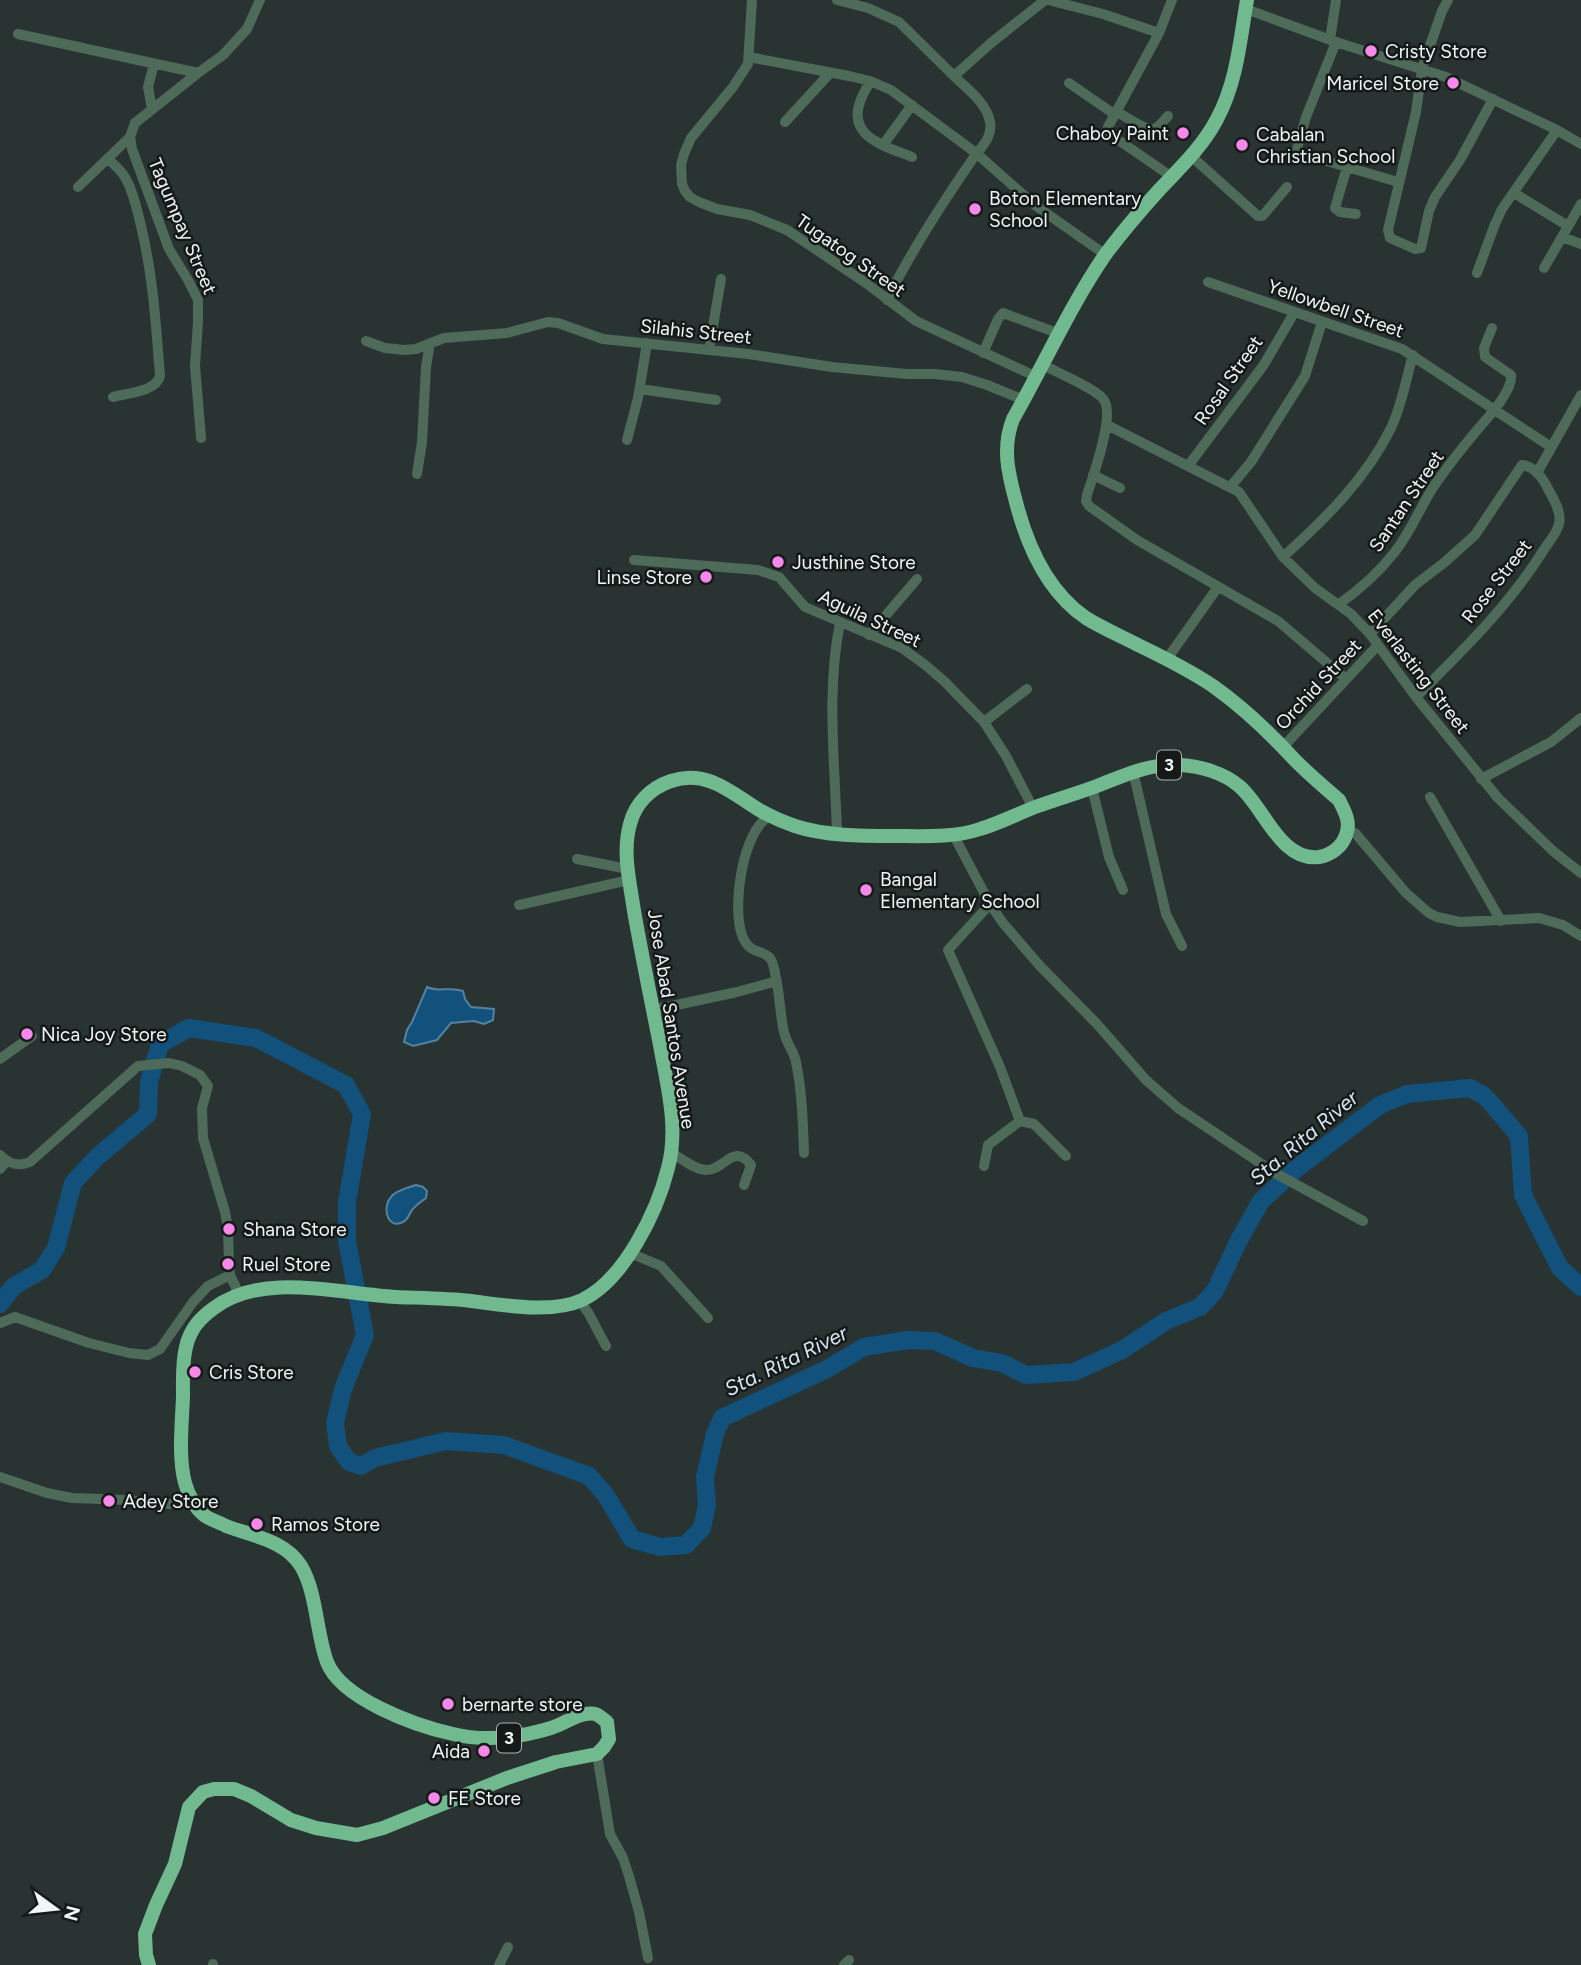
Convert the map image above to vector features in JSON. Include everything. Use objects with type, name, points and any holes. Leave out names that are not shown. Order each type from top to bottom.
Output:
[{"type":"highway","points":[[1246,5],[1236,65],[1217,119],[1191,156],[1137,215],[1106,255],[1024,400],[1010,428],[1006,454],[1018,512],[1038,560],[1052,585],[1069,604],[1087,618],[1213,686],[1244,710],[1339,800],[1348,816],[1348,829]]},
{"type":"highway","name":"Jose Abad Santos Avenue","points":[[192,1500],[186,1488],[182,1464],[187,1341],[197,1322],[226,1299],[239,1294],[286,1287],[313,1287],[393,1297],[545,1307],[569,1305],[605,1285],[630,1253],[659,1198],[673,1136],[670,1101],[626,846],[632,816],[653,790],[686,778],[702,778],[737,794],[770,816],[806,829],[893,836],[953,834],[985,828],[1133,771],[1164,765],[1181,765],[1225,778],[1241,787],[1280,838],[1295,851],[1310,858],[1334,852],[1345,839],[1348,829]]},
{"type":"highway","name":"3","points":[[149,1965],[145,1934],[175,1864],[189,1807],[203,1792],[234,1789],[291,1820],[316,1828],[357,1835],[383,1828],[507,1778],[556,1762],[597,1754],[609,1739],[607,1722],[597,1714],[584,1714],[557,1726],[511,1738],[482,1740],[451,1734],[387,1711],[340,1682],[328,1668],[306,1578],[290,1552],[202,1514],[192,1500]]},
{"type":"street","points":[[78,187],[131,138],[135,123],[223,55],[247,29],[260,0]]},
{"type":"street","name":"Tugatog Street","points":[[752,0],[749,57],[745,71],[699,128],[684,154],[680,174],[685,191],[690,197],[717,209],[750,215],[786,230],[866,283],[916,321],[983,353],[1040,371]]},
{"type":"street","points":[[837,0],[868,8],[899,22],[981,103],[988,113],[991,125],[988,138],[916,245],[887,300]]},
{"type":"street","points":[[954,76],[991,43],[1047,0],[1083,8],[1160,33]]},
{"type":"street","points":[[1172,0],[1160,33],[1108,127],[1109,133],[1172,177]]},
{"type":"street","points":[[1336,0],[1333,41],[1297,149],[1303,154],[1398,182]]},
{"type":"street","points":[[1448,0],[1422,69],[1416,112],[1398,182],[1388,235],[1390,238],[1418,250],[1421,248],[1435,197],[1460,160],[1493,99]]},
{"type":"street","points":[[1246,5],[1333,41],[1463,84],[1581,144]]},
{"type":"street","points":[[18,34],[198,72]]},
{"type":"street","points":[[749,57],[870,81],[891,90],[976,153],[1036,206],[1106,255]]},
{"type":"street","points":[[152,109],[148,87],[154,64]]},
{"type":"street","points":[[785,122],[830,73]]},
{"type":"street","points":[[870,81],[859,103],[859,122],[868,138],[912,157]]},
{"type":"street","points":[[1069,83],[1115,113],[1152,129],[1157,128],[1168,116]]},
{"type":"street","points":[[883,145],[912,105]]},
{"type":"street","points":[[1478,273],[1495,224],[1557,130]]},
{"type":"street","name":"Tagumpay Street","points":[[131,138],[132,149],[169,249],[198,300],[195,366],[201,438]]},
{"type":"street","points":[[1191,156],[1258,216],[1265,214],[1287,187]]},
{"type":"street","points":[[108,159],[120,170],[134,196],[154,299],[160,376],[153,386],[113,397]]},
{"type":"street","points":[[1347,167],[1335,208],[1340,212],[1356,214]]},
{"type":"street","points":[[1514,193],[1568,226]]},
{"type":"street","points":[[1544,268],[1581,204]]},
{"type":"street","points":[[1562,237],[1581,244]]},
{"type":"street","points":[[709,350],[721,279]]},
{"type":"street","name":"Yellowbell Street","points":[[1208,282],[1386,342],[1413,355],[1552,447]]},
{"type":"street","points":[[983,353],[1003,313],[1060,334]]},
{"type":"street","name":"Rosal Street","points":[[1188,466],[1262,366],[1294,313]]},
{"type":"street","name":"Silahis Street","points":[[366,341],[385,348],[416,349],[456,336],[508,333],[548,322],[568,325],[603,339],[748,354],[832,367],[962,377],[1024,400]]},
{"type":"street","points":[[1231,486],[1251,462],[1306,376],[1322,322]]},
{"type":"street","name":"Santan Street","points":[[1339,604],[1369,580],[1395,552],[1432,489],[1493,410],[1511,381],[1511,375],[1485,357],[1484,348],[1492,328]]},
{"type":"street","points":[[417,474],[430,343]]},
{"type":"street","points":[[627,440],[640,389],[647,343]]},
{"type":"street","points":[[1283,557],[1338,504],[1370,463],[1393,422],[1413,355]]},
{"type":"street","points":[[1040,371],[1099,394],[1107,405],[1107,425],[1086,501],[1089,506],[1137,540],[1278,621],[1346,679]]},
{"type":"street","points":[[640,389],[716,400]]},
{"type":"street","points":[[1370,634],[1415,585],[1475,536],[1522,465],[1537,472],[1581,395]]},
{"type":"street","name":"Everlasting Street","points":[[1107,425],[1231,486],[1246,499],[1283,557],[1370,634],[1481,779],[1508,809],[1581,873]]},
{"type":"street","name":"Rose Street","points":[[1416,697],[1507,602],[1559,526],[1559,512],[1545,482],[1537,472]]},
{"type":"street","points":[[1093,475],[1119,488]]},
{"type":"street","name":"Aguila Street","points":[[634,560],[758,569],[771,573],[779,577],[805,607],[902,648],[944,681],[984,722],[1006,756],[1033,808]]},
{"type":"street","points":[[869,635],[917,579]]},
{"type":"street","points":[[1167,659],[1218,587]]},
{"type":"street","points":[[837,833],[833,687],[840,623]]},
{"type":"street","name":"Orchid Street","points":[[1283,747],[1378,645]]},
{"type":"street","points":[[984,722],[1027,689]]},
{"type":"street","points":[[1481,779],[1551,742],[1581,718]]},
{"type":"street","points":[[1133,771],[1166,914],[1182,946]]},
{"type":"street","points":[[1092,788],[1109,857],[1123,890]]},
{"type":"street","points":[[1430,797],[1501,921]]},
{"type":"street","points":[[770,816],[756,828],[746,853],[740,880],[741,934],[756,952],[772,961],[784,1032],[797,1062],[804,1153]]},
{"type":"street","points":[[1348,829],[1356,834],[1406,893],[1429,913],[1448,921],[1460,922],[1539,918],[1563,925],[1581,936]]},
{"type":"street","points":[[953,834],[989,904],[1017,941],[1164,1097],[1275,1172],[1363,1221]]},
{"type":"street","points":[[577,859],[629,875]]},
{"type":"street","points":[[519,905],[629,875]]},
{"type":"street","points":[[989,904],[948,950],[995,1056],[1020,1121]]},
{"type":"street","points":[[653,1010],[777,981]]},
{"type":"street","points":[[0,1059],[32,1036]]},
{"type":"street","points":[[2,1162],[12,1165],[30,1162],[138,1066],[169,1063],[194,1072],[205,1080],[208,1086],[202,1108],[203,1138],[227,1220],[230,1275],[239,1294]]},
{"type":"street","points":[[984,1166],[988,1145],[1020,1121],[1034,1124],[1066,1156]]},
{"type":"street","points":[[671,1153],[705,1170],[714,1169],[727,1159],[741,1157],[751,1165],[744,1185]]},
{"type":"street","points":[[630,1253],[662,1266],[708,1318]]},
{"type":"street","points":[[0,1323],[15,1317],[89,1343],[148,1355],[160,1349],[193,1302],[208,1286],[230,1275]]},
{"type":"street","points":[[580,1301],[606,1346]]},
{"type":"street","points":[[0,1477],[47,1493],[72,1498],[169,1504],[192,1500]]},
{"type":"street","points":[[597,1754],[608,1827],[629,1876],[648,1958]]},
{"type":"street","points":[[499,1965],[508,1947]]},
{"type":"water","points":[[427,987],[463,991],[471,1007],[494,1009],[493,1020],[484,1024],[474,1021],[451,1023],[437,1040],[413,1046],[404,1042]]},
{"type":"water","points":[[416,1185],[427,1191],[426,1198],[414,1208],[405,1221],[393,1223],[388,1216],[388,1201],[396,1193]]},
{"type":"waterway","name":"Sta. Rita River","points":[[0,1304],[14,1286],[42,1270],[56,1248],[73,1183],[97,1157],[148,1114],[149,1082],[160,1044],[189,1028],[256,1038],[346,1085],[362,1114],[347,1202],[347,1241],[365,1335],[343,1389],[335,1423],[338,1446],[349,1462],[361,1466],[375,1458],[446,1441],[504,1445],[589,1476],[605,1494],[632,1539],[660,1547],[686,1545],[702,1528],[707,1505],[705,1477],[715,1434],[722,1418],[827,1369],[864,1347],[908,1340],[935,1341],[973,1358],[1002,1363],[1026,1375],[1074,1372],[1122,1350],[1166,1321],[1200,1307],[1215,1291],[1261,1201],[1297,1168],[1380,1105],[1407,1094],[1470,1088],[1490,1102],[1519,1136],[1523,1195],[1560,1268],[1581,1287]]},
{"type":"place","name":"Cristy Store","points":[[1371,51]]},
{"type":"place","name":"Maricel Store","points":[[1453,83]]},
{"type":"place","name":"Chaboy Paint","points":[[1183,133]]},
{"type":"place","name":"Cabalan Christian School","points":[[1242,145]]},
{"type":"place","name":"Boton Elementary School","points":[[975,209]]},
{"type":"place","name":"Justhine Store","points":[[778,562]]},
{"type":"place","name":"Linse Store","points":[[706,577]]},
{"type":"place","name":"Bangal Elementary School","points":[[866,890]]},
{"type":"place","name":"Nica Joy Store","points":[[27,1034]]},
{"type":"place","name":"Shana Store","points":[[229,1229]]},
{"type":"place","name":"Ruel Store","points":[[228,1264]]},
{"type":"place","name":"Cris Store","points":[[195,1372]]},
{"type":"place","name":"Adey Store","points":[[109,1501]]},
{"type":"place","name":"Ramos Store","points":[[257,1524]]},
{"type":"place","name":"bernarte store","points":[[448,1704]]},
{"type":"place","name":"Aida","points":[[484,1751]]},
{"type":"place","name":"FE Store","points":[[434,1798]]}]
